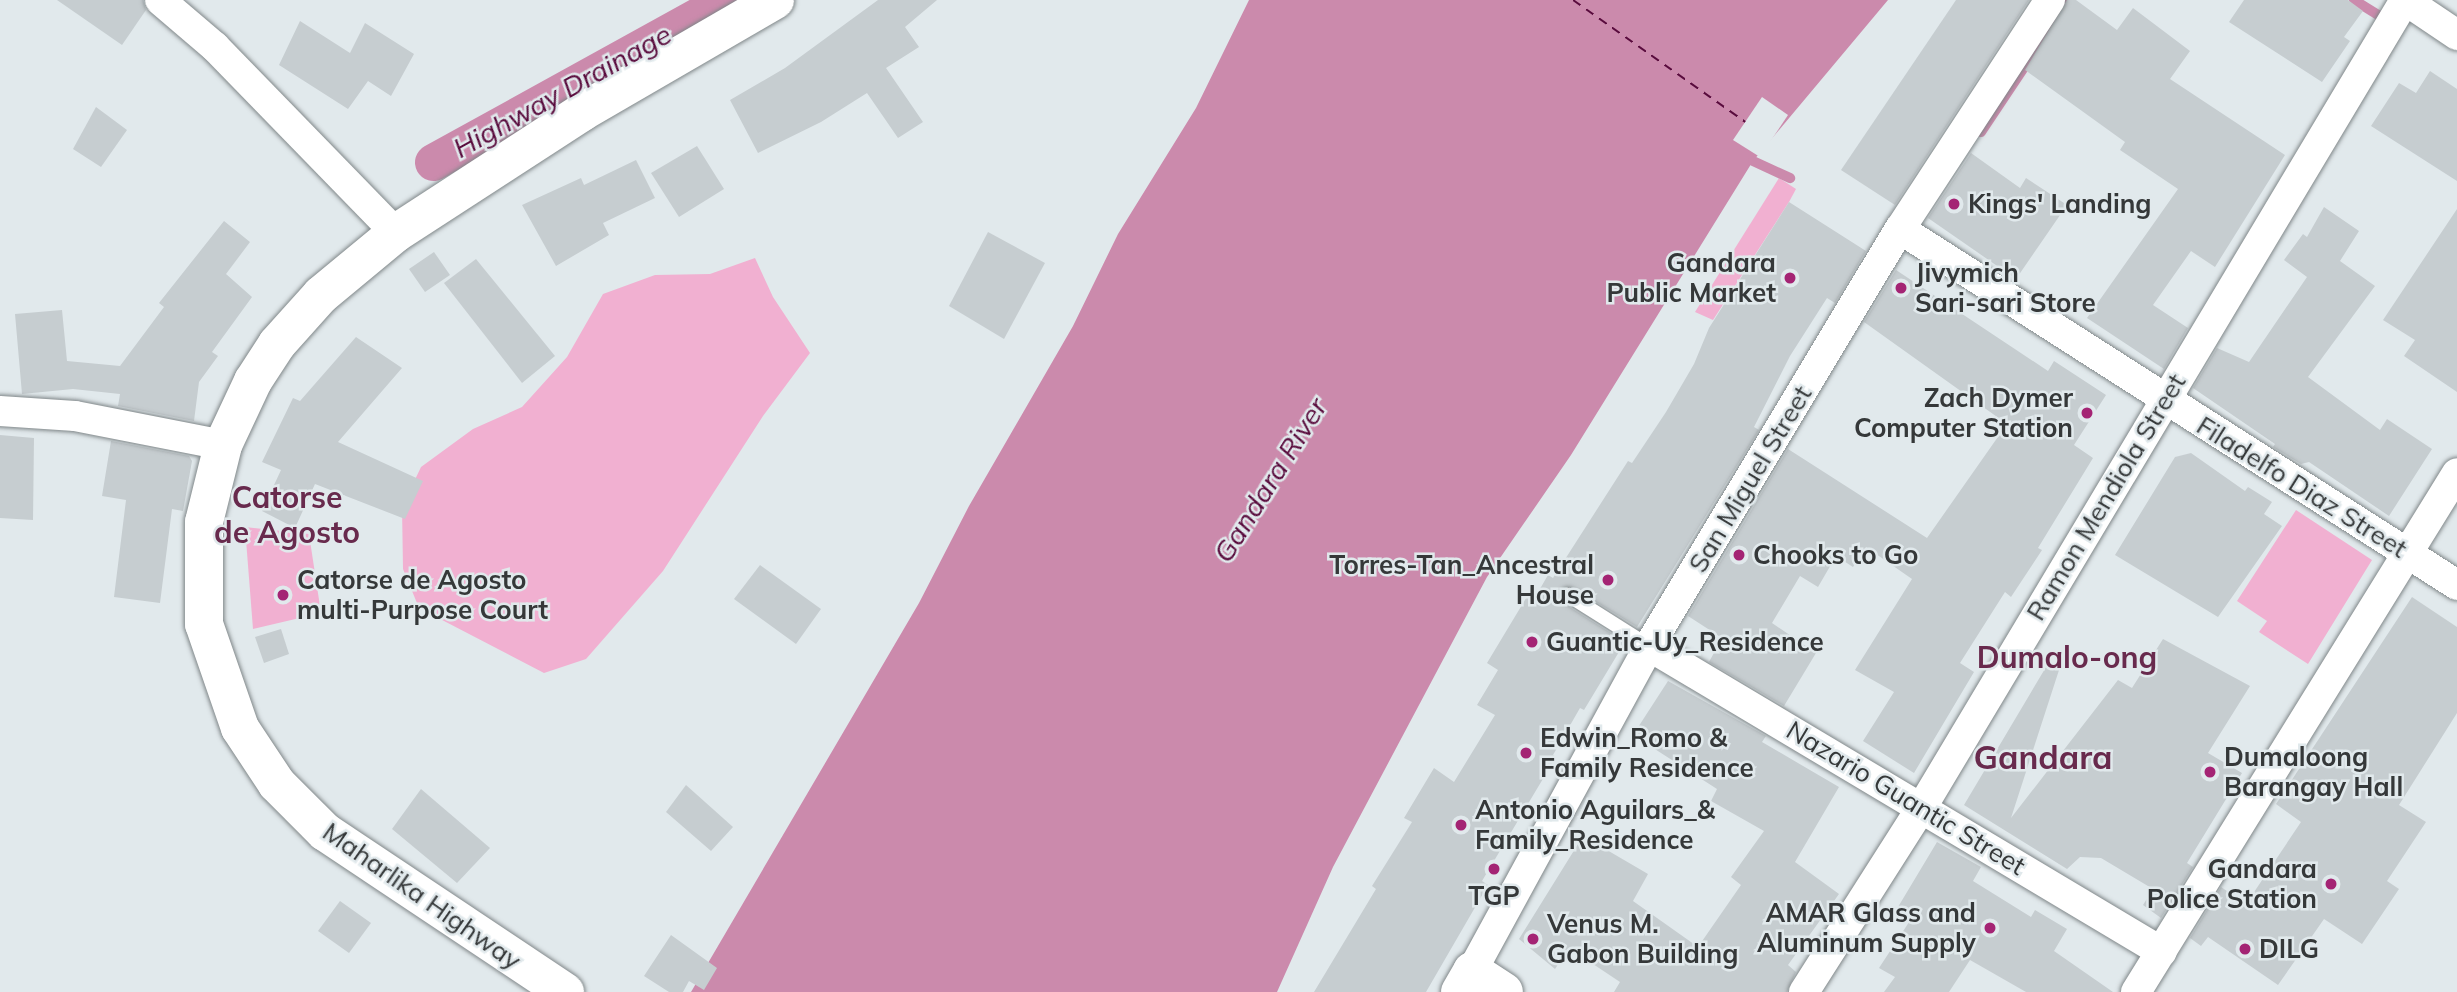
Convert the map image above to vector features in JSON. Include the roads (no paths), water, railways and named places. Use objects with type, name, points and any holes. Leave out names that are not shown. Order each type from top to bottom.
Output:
[{"type":"main road","name":"Maharlika Highway","points":[[552,984],[325,832],[277,784],[240,727],[204,625],[204,522],[223,445],[253,381],[277,344],[321,295],[396,233],[582,112],[756,15],[775,0]]},
{"type":"main road","points":[[1466,982],[1504,992]]},
{"type":"street","points":[[160,0],[215,47],[396,233]]},
{"type":"street","name":"San Miguel Street","points":[[1466,982],[1649,646],[1900,229],[2050,0]]},
{"type":"street","points":[[2405,0],[2457,35]]},
{"type":"street","name":"Ramon Mendiola Street","points":[[1804,992],[1922,807],[2405,0]]},
{"type":"street","name":"Filadelfo Diaz Street","points":[[1900,229],[2457,585]]},
{"type":"street","points":[[0,411],[75,416],[223,445]]},
{"type":"street","points":[[2136,992],[2457,473]]},
{"type":"street","name":"Nazario Guantic Street","points":[[1649,646],[2162,952]]},
{"type":"lane","points":[[1568,595],[1649,646]]},
{"type":"water","name":"Gandara River","points":[[1249,0],[1888,0],[1753,161],[1571,455],[1487,577],[1333,867],[1277,992],[691,992],[919,603],[969,506],[1073,326],[1118,234],[1196,108]]},
{"type":"waterway","name":"Highway Drainage","points":[[433,162],[727,0]]},
{"type":"waterway","points":[[1981,132],[2069,0]]},
{"type":"waterway","points":[[2354,0],[2378,15]]},
{"type":"waterway","points":[[1753,161],[1790,178]]},
{"type":"place","name":"Kings' Landing","points":[[1954,204]]},
{"type":"place","name":"Gandara Public Market","points":[[1790,278]]},
{"type":"place","name":"Jivymich Sari-sari Store","points":[[1901,288]]},
{"type":"place","name":"Zach Dymer Computer Station","points":[[2087,413]]},
{"type":"place","name":"Chooks to Go","points":[[1739,555]]},
{"type":"place","name":"Torres-Tan_Ancestral House","points":[[1608,580]]},
{"type":"place","name":"Catorse de Agosto multi-Purpose Court","points":[[283,595]]},
{"type":"place","name":"Guantic-Uy_Residence","points":[[1532,642]]},
{"type":"place","name":"Edwin_Romo & Family Residence","points":[[1526,753]]},
{"type":"place","name":"Dumaloong Barangay Hall","points":[[2210,772]]},
{"type":"place","name":"Antonio Aguilars_& Family_Residence","points":[[1461,825]]},
{"type":"place","name":"TGP","points":[[1494,869]]},
{"type":"place","name":"Gandara Police Station","points":[[2331,884]]},
{"type":"place","name":"AMAR Glass and Aluminum Supply","points":[[1990,928]]},
{"type":"place","name":"Venus M. Gabon Building","points":[[1533,939]]},
{"type":"place","name":"DILG","points":[[2245,949]]},
{"type":"district","name":"Catorse de Agosto","points":[[287,514]]},
{"type":"district","name":"Dumalo-ong","points":[[2067,657]]},
{"type":"district","name":"Gandara","points":[[2043,757]]}]
